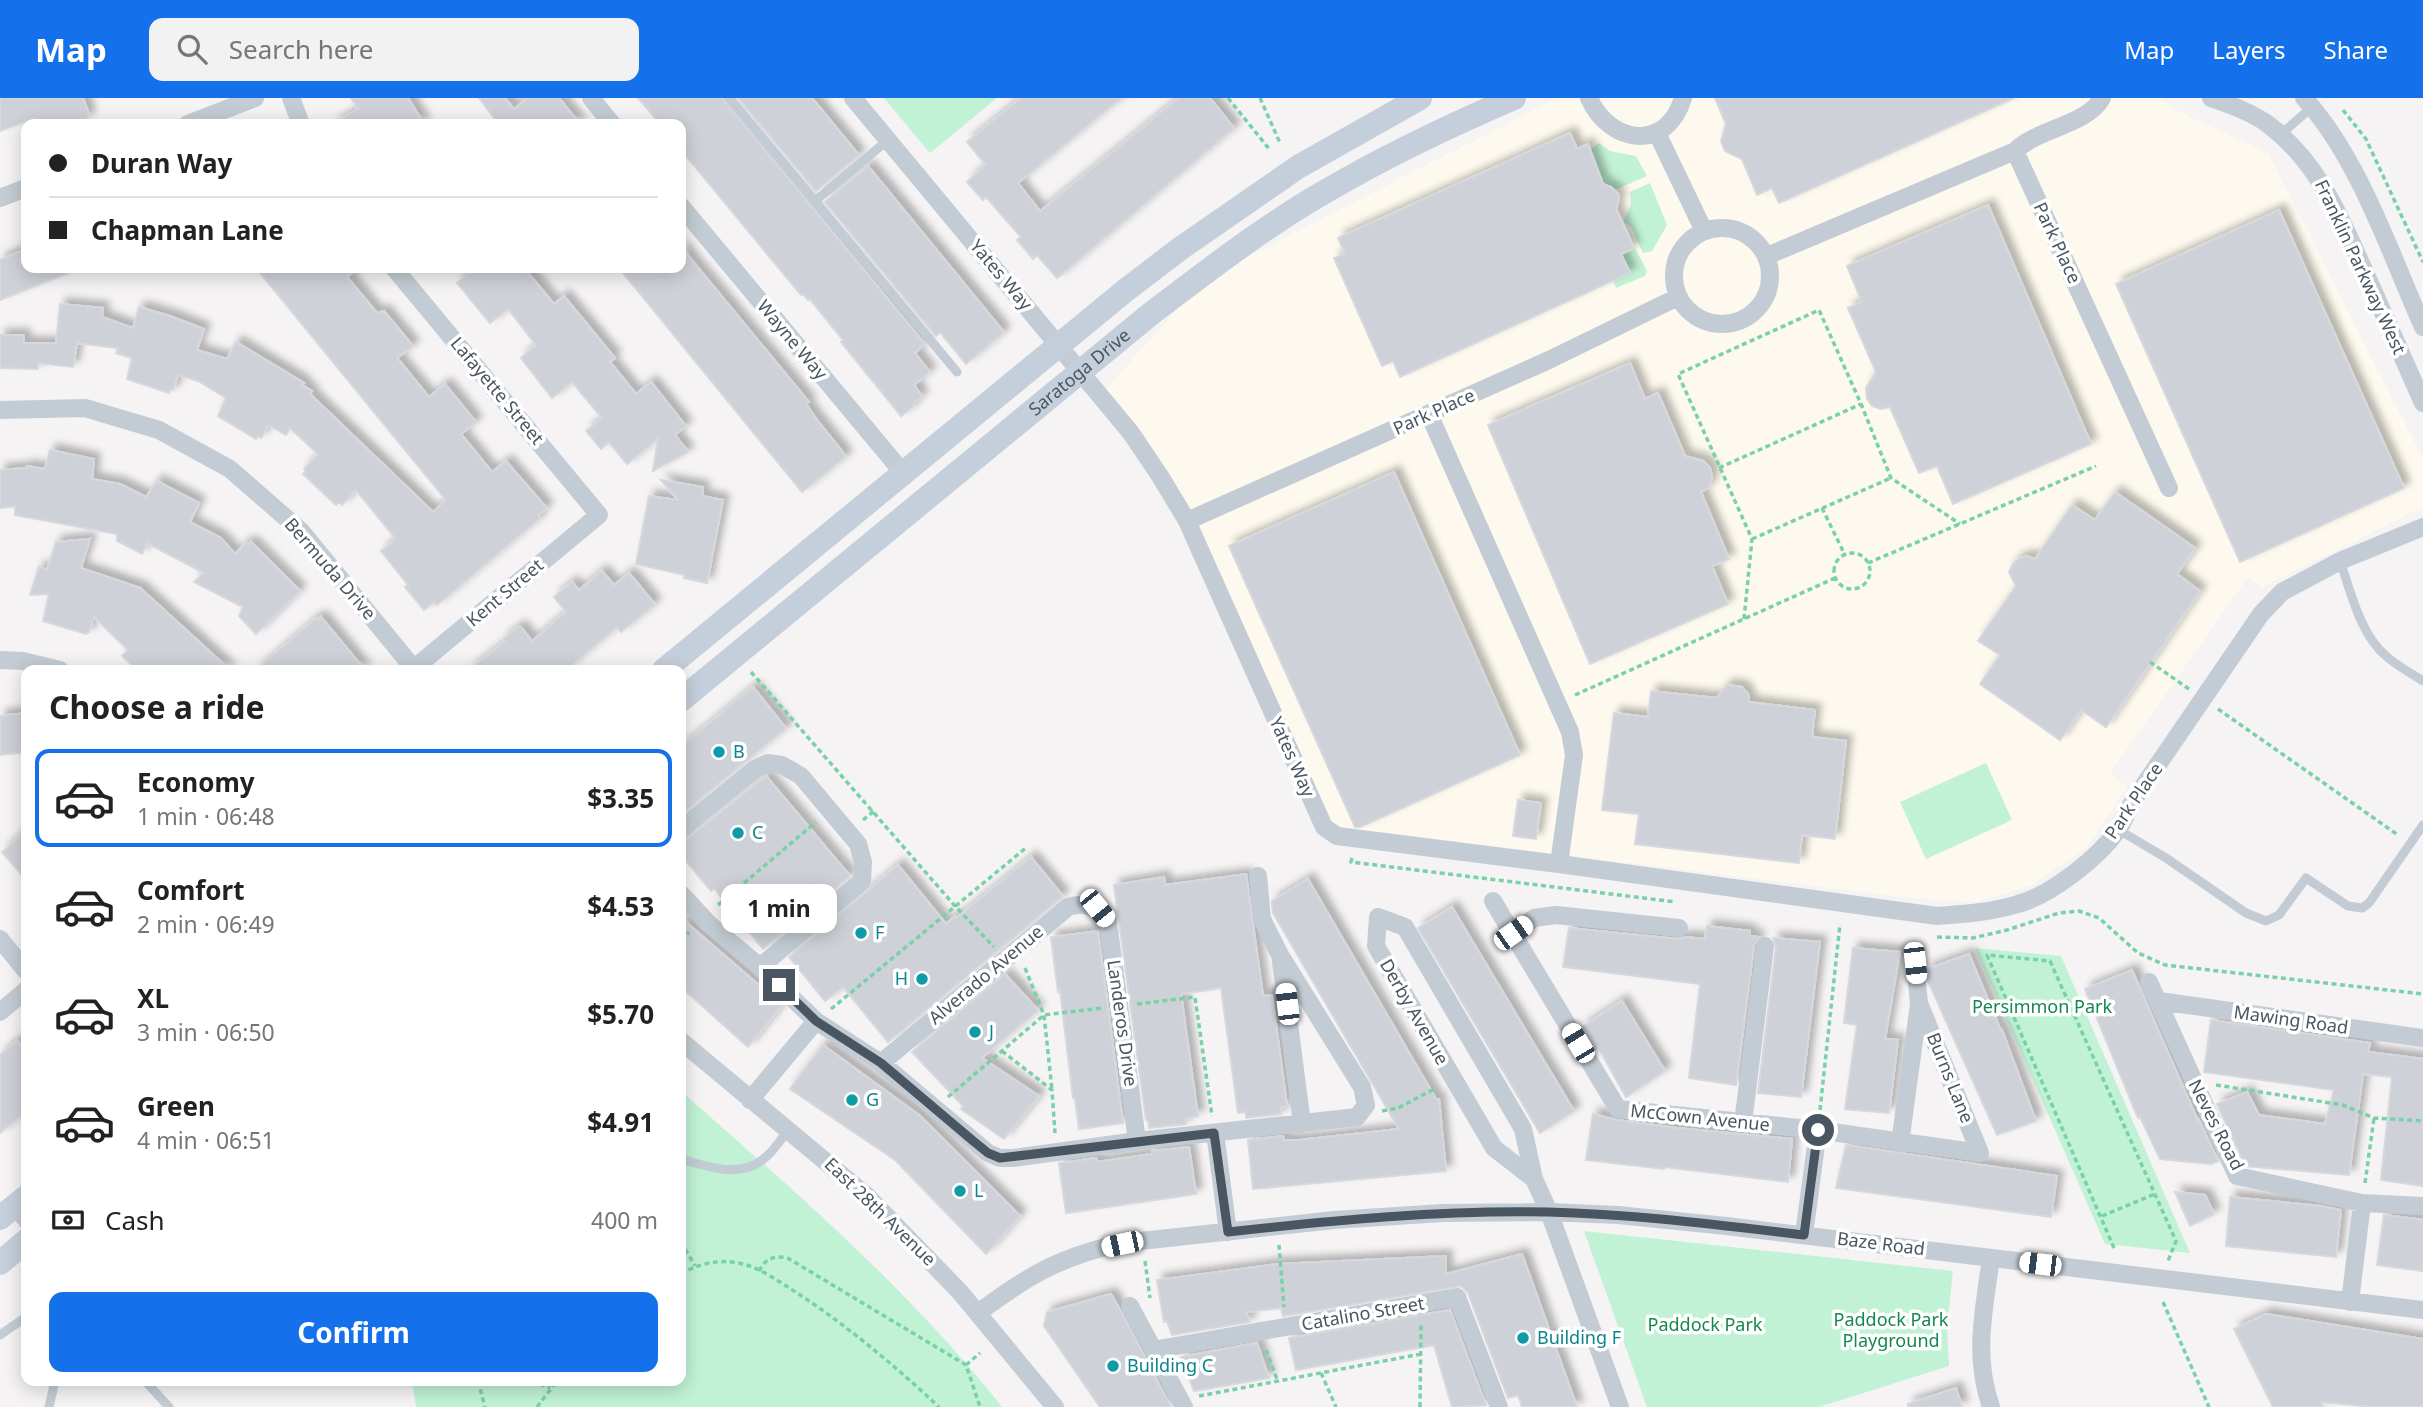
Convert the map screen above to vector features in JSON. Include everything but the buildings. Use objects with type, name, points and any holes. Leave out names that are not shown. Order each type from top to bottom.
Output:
[{"type":"main road","name":"Saratoga Drive","points":[[670,665],[1181,248],[1298,167],[1420,98]]},
{"type":"main road","name":"Saratoga Drive","points":[[686,696],[1210,269],[1325,191],[1397,152],[1514,98]]},
{"type":"main road","points":[[0,1263],[21,1245]]},
{"type":"street","points":[[201,119],[256,98]]},
{"type":"street","points":[[291,98],[299,119]]},
{"type":"street","points":[[591,98],[608,119]]},
{"type":"street","name":"Yates Way","points":[[853,98],[1060,345],[1131,433],[1160,476],[1187,521],[1324,827],[1336,836],[1559,864]]},
{"type":"street","points":[[1589,98],[1601,120],[1613,130],[1627,135],[1643,136],[1657,133],[1670,123],[1683,98]]},
{"type":"street","points":[[1767,256],[2015,151],[2025,141],[2087,114],[2102,98]]},
{"type":"street","name":"Franklin Parkway West","points":[[2211,98],[2236,107],[2267,124],[2314,171],[2334,204],[2423,403]]},
{"type":"street","name":"Franklin Parkway West","points":[[2308,103],[2337,142],[2364,194],[2423,327]]},
{"type":"street","points":[[1657,133],[1704,231]]},
{"type":"street","name":"Park Place","points":[[2015,151],[2169,488]]},
{"type":"street","points":[[0,198],[21,190]]},
{"type":"street","name":"Wayne Way","points":[[686,212],[904,474]]},
{"type":"street","points":[[1722,227],[1741,230],[1757,241],[1767,256],[1772,275],[1768,293],[1758,310],[1743,321],[1724,325],[1705,322],[1689,312],[1678,297],[1673,278],[1677,258],[1687,242],[1704,231],[1722,227]]},
{"type":"street","name":"Lafayette Street","points":[[398,273],[599,515]]},
{"type":"street","name":"Park Place","points":[[1187,521],[1549,360],[1678,297]]},
{"type":"street","name":"Bermuda Drive","points":[[0,410],[85,408],[159,430],[230,469],[301,531],[410,665]]},
{"type":"street","points":[[1429,414],[1570,732],[1574,755],[1559,864]]},
{"type":"street","name":"Kent Street","points":[[420,665],[599,515]]},
{"type":"street","name":"Park Place","points":[[1559,864],[1937,916],[1979,913],[2021,904],[2057,885],[2094,856],[2119,830],[2133,801],[2261,614],[2282,592],[2340,561],[2423,527]]},
{"type":"street","points":[[0,660],[23,660],[42,665]]},
{"type":"street","points":[[686,826],[755,769],[768,763],[782,765],[801,776],[858,844],[863,862],[862,881],[760,967]]},
{"type":"street","points":[[686,899],[816,1021],[881,1063],[988,1153],[1000,1158],[1356,1117],[1366,1105],[1362,1087],[1280,955],[1262,919],[1258,876]]},
{"type":"street","name":"McCown Avenue","points":[[1493,901],[1618,1109],[1818,1130],[1980,1153]]},
{"type":"street","name":"Alverado Avenue","points":[[881,1063],[1068,907],[1081,903],[1097,908]]},
{"type":"street","name":"Landeros Drive","points":[[1097,908],[1108,922],[1138,1141]]},
{"type":"street","points":[[1513,933],[1534,919],[1556,915],[1679,928]]},
{"type":"street","name":"Derby Avenue","points":[[1534,1179],[1494,1148],[1376,946],[1378,917],[1405,927],[1523,1129],[1534,1179],[1549,1212],[1620,1407]]},
{"type":"street","points":[[0,939],[21,965]]},
{"type":"street","points":[[1743,1123],[1765,946]]},
{"type":"street","points":[[1280,955],[1302,1124]]},
{"type":"street","name":"Burns Lane","points":[[1900,1143],[1919,1003],[1915,963]]},
{"type":"street","name":"Neves Road","points":[[2149,982],[2237,1176],[2362,1203],[2423,1206]]},
{"type":"street","points":[[0,1012],[21,994]]},
{"type":"street","name":"Mawing Road","points":[[2159,1001],[2423,1038]]},
{"type":"street","name":"Burns Lane","points":[[1919,1003],[1980,1153]]},
{"type":"street","points":[[750,1100],[816,1021]]},
{"type":"street","name":"East 28th Avenue","points":[[686,1045],[868,1196],[978,1313],[1055,1407]]},
{"type":"street","points":[[1804,1235],[1818,1130]]},
{"type":"street","points":[[1214,1133],[1228,1232]]},
{"type":"street","points":[[2350,1302],[2362,1203]]},
{"type":"street","name":"Baze Road","points":[[978,1313],[1039,1271],[1095,1249],[1143,1241],[1389,1216],[1549,1212],[1618,1215],[1804,1235],[2423,1310]]},
{"type":"street","points":[[1991,1258],[1980,1343],[1983,1383],[1991,1407]]},
{"type":"street","name":"Catalino Street","points":[[1153,1350],[1457,1297],[1499,1407]]},
{"type":"street","points":[[1130,1306],[1182,1403]]},
{"type":"lane","points":[[729,98],[957,372]]},
{"type":"lane","points":[[2280,135],[2308,103]]},
{"type":"lane","points":[[815,201],[888,140]]},
{"type":"lane","points":[[2340,561],[2357,610],[2372,640],[2385,656],[2423,681]]},
{"type":"lane","points":[[2119,830],[2166,858],[2246,913],[2266,921],[2279,915],[2306,878],[2348,906],[2362,908],[2423,825]]},
{"type":"lane","points":[[686,1161],[720,1170],[737,1171],[753,1166],[766,1157],[788,1130]]},
{"type":"lane","points":[[0,1335],[21,1320]]},
{"type":"lane","points":[[49,1407],[54,1386]]},
{"type":"lane","points":[[150,1386],[169,1407]]},
{"type":"path","points":[[1228,98],[1269,150]]},
{"type":"path","points":[[1260,98],[1280,143]]},
{"type":"path","points":[[2343,110],[2371,149],[2423,262]]},
{"type":"path","points":[[1744,619],[1752,539],[1678,374],[1819,310],[1891,478],[1960,524]]},
{"type":"path","points":[[1719,468],[1861,404]]},
{"type":"path","points":[[1868,563],[2096,466]]},
{"type":"path","points":[[1752,539],[1891,478]]},
{"type":"path","points":[[1822,508],[1845,555]]},
{"type":"path","points":[[1853,553],[1863,557],[1868,563],[1870,573],[1867,582],[1860,588],[1850,589],[1835,578],[1834,569],[1845,555],[1853,553]]},
{"type":"path","points":[[1558,704],[1835,578]]},
{"type":"path","points":[[736,654],[955,906],[1011,954],[1044,1015],[1057,1152]]},
{"type":"path","points":[[2150,662],[2410,843]]},
{"type":"path","points":[[704,918],[830,810]]},
{"type":"path","points":[[816,1021],[1027,847]]},
{"type":"path","points":[[1818,1130],[1840,924]]},
{"type":"path","points":[[2114,1248],[1987,955],[2050,961],[2176,1241],[2167,1263]]},
{"type":"path","points":[[1002,1051],[1052,1090]]},
{"type":"path","points":[[1356,1117],[1398,1108],[1453,1079]]},
{"type":"path","points":[[2193,1082],[2343,1105],[2374,1118],[2423,1121]]},
{"type":"path","points":[[2362,1203],[2374,1118]]},
{"type":"path","points":[[2102,1217],[2155,1194]]},
{"type":"path","points":[[1277,1226],[1285,1327]]},
{"type":"path","points":[[1142,1328],[1150,1321],[1151,1308],[1143,1241]]},
{"type":"path","points":[[686,1251],[695,1266]]},
{"type":"path","points":[[759,1271],[764,1262],[772,1256],[786,1257],[966,1366],[980,1407]]},
{"type":"path","points":[[686,1271],[695,1266],[721,1261],[740,1263],[759,1271],[817,1306],[905,1375],[939,1407]]},
{"type":"path","points":[[2162,1302],[2209,1407]]},
{"type":"path","points":[[1420,1407],[1421,1304]]},
{"type":"path","points":[[1259,1332],[1278,1382]]},
{"type":"path","points":[[966,1366],[980,1353]]},
{"type":"path","points":[[1182,1403],[1420,1354]]},
{"type":"path","points":[[1321,1373],[1336,1407]]},
{"type":"path","points":[[479,1386],[485,1407]]},
{"type":"path","points":[[537,1407],[550,1388],[545,1386]]},
{"type":"shaded area","points":[[1557,98],[2159,98],[2182,113],[2268,153],[2423,459],[2423,507],[2262,587],[2248,577],[2110,773],[2127,787],[2086,848],[2030,886],[1976,902],[1911,898],[1335,826],[1106,389],[1204,279]]},
{"type":"green space","points":[[884,98],[997,98],[930,153]]},
{"type":"green space","points":[[1599,143],[1610,151],[1636,156],[1647,176],[1615,190],[1603,185],[1590,150]]},
{"type":"green space","points":[[1650,183],[1667,225],[1652,251],[1643,253],[1631,227],[1623,223],[1631,204],[1630,192]]},
{"type":"green space","points":[[1624,226],[1647,271],[1645,276],[1616,288],[1613,280],[1631,273],[1621,254],[1634,248]]},
{"type":"green space","points":[[1986,763],[2012,820],[1926,859],[1900,802]]},
{"type":"green space","name":"Persimmon Park","points":[[1975,948],[2061,956],[2190,1253],[2105,1244]]},
{"type":"green space","points":[[686,1095],[889,1281],[966,1363],[1002,1407],[416,1407],[413,1386],[686,1386]]},
{"type":"green space","name":"Paddock Park","points":[[1584,1231],[1953,1271],[1947,1328],[1949,1366],[1819,1407],[1647,1407]]},
{"type":"place","name":"B","points":[[719,752]]},
{"type":"place","name":"C","points":[[738,833]]},
{"type":"place","name":"F","points":[[861,933]]},
{"type":"place","name":"H","points":[[922,979]]},
{"type":"place","name":"J","points":[[975,1032]]},
{"type":"place","name":"G","points":[[852,1100]]},
{"type":"place","name":"L","points":[[960,1191]]},
{"type":"place","name":"Building F","points":[[1523,1338]]},
{"type":"place","name":"Building C","points":[[1113,1366]]},
{"type":"route","points":[[779,985],[816,1021],[881,1063],[988,1153],[1000,1158],[1214,1133],[1228,1232],[1389,1216],[1549,1212],[1618,1215],[1804,1235],[1818,1130]]},
{"type":"park label","name":"Paddock Park Playground","points":[[1891,1330]]}]
